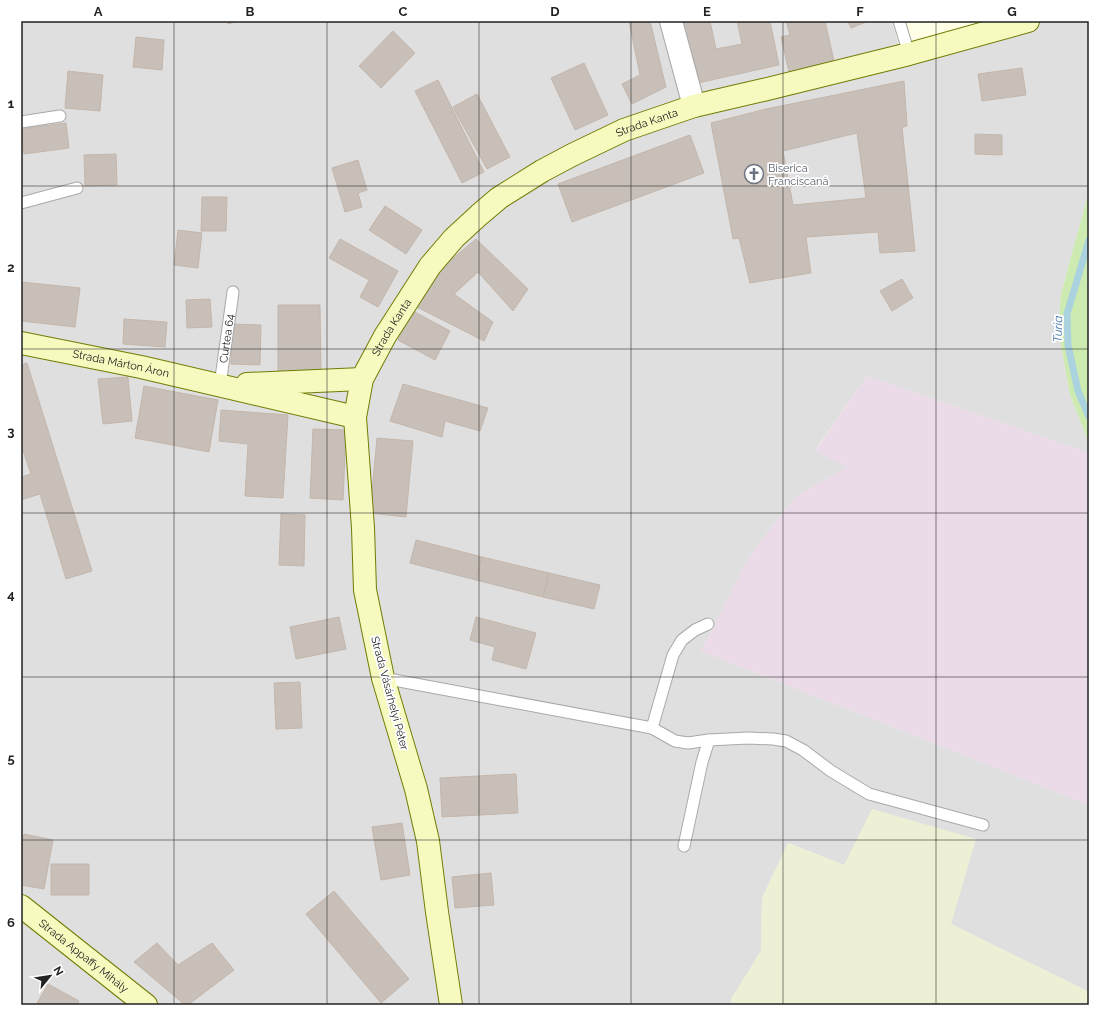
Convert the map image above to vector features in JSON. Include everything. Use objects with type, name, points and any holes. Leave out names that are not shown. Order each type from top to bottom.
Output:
[{"type":"street","points":[[671,21],[694,106]]},
{"type":"street","name":"Strada Kanta","points":[[362,379],[385,336],[430,266],[454,238],[499,198],[542,171],[624,130],[694,106],[908,54],[1028,21]]},
{"type":"street","name":"Strada Márton Áron","points":[[21,343],[141,367],[355,417]]},
{"type":"street","name":"Strada Márton Áron","points":[[220,385],[362,379]]},
{"type":"street","name":"Strada Vásárhelyi Péter","points":[[362,379],[355,417],[363,528],[365,590],[384,678],[416,790],[428,841],[451,1005]]},
{"type":"street","name":"Strada Appaffy Mihály","points":[[21,906],[146,1005]]},
{"type":"lane","points":[[899,21],[908,54]]},
{"type":"lane","points":[[21,122],[60,116]]},
{"type":"lane","points":[[21,203],[77,188]]},
{"type":"lane","name":"Curtea 64","points":[[220,385],[233,292]]},
{"type":"lane","points":[[652,728],[673,654],[682,640],[695,630],[708,624]]},
{"type":"lane","points":[[384,678],[652,728],[675,741],[688,743],[709,740],[748,738],[786,741],[803,750],[830,771],[869,794],[983,825]]},
{"type":"lane","points":[[684,846],[702,762],[709,740]]},
{"type":"shaded area","points":[[21,21],[892,21],[900,49],[993,21],[1089,21],[1089,191],[1061,294],[1058,329],[1070,395],[1089,443],[1089,453],[867,376],[815,450],[847,467],[795,497],[749,557],[701,651],[1089,805],[1089,992],[951,924],[844,865],[788,843],[762,898],[761,951],[731,999],[731,1005],[21,1005]]},
{"type":"shaded area","points":[[892,21],[993,21],[900,49]]},
{"type":"shaded area","points":[[867,376],[1089,453],[1089,805],[701,651],[749,557],[795,497],[847,467],[815,451]]},
{"type":"shaded area","points":[[872,809],[976,839],[951,924],[1089,992],[1089,1005],[731,1005],[731,999],[761,951],[762,898],[788,843],[844,865]]},
{"type":"green space","points":[[1089,191],[1089,443],[1070,395],[1058,329],[1061,294]]},
{"type":"building","points":[[227,21],[239,21],[228,24]]},
{"type":"building","points":[[629,21],[650,21],[666,87],[632,104],[622,84],[640,75]]},
{"type":"building","points":[[675,21],[710,21],[716,49],[742,44],[737,21],[770,21],[779,65],[689,85]]},
{"type":"building","points":[[786,21],[825,21],[834,61],[789,72],[781,37],[790,35]]},
{"type":"building","points":[[848,21],[869,21],[851,28]]},
{"type":"building","points":[[393,31],[415,53],[381,88],[359,66]]},
{"type":"building","points":[[136,37],[164,40],[162,70],[133,67]]},
{"type":"building","points":[[584,63],[608,115],[575,130],[551,78]]},
{"type":"building","points":[[1022,68],[1026,95],[982,101],[978,74]]},
{"type":"building","points":[[68,71],[103,75],[100,111],[65,108]]},
{"type":"building","points":[[438,80],[484,172],[462,183],[415,91]]},
{"type":"building","name":"Biserica Franciscană","points":[[904,81],[907,126],[902,127],[915,251],[880,253],[878,232],[806,237],[811,273],[750,283],[739,238],[733,239],[711,123],[766,109]],"holes":[[[857,133],[866,198],[793,205],[783,151]]]},
{"type":"building","points":[[477,94],[510,157],[487,169],[453,107]]},
{"type":"building","points":[[66,123],[69,148],[24,154],[21,129]]},
{"type":"building","points":[[975,134],[1002,135],[1002,155],[975,154]]},
{"type":"building","points":[[690,135],[704,173],[572,222],[558,184]]},
{"type":"building","points":[[116,154],[117,185],[85,186],[84,155]]},
{"type":"building","points":[[358,160],[367,190],[358,193],[362,207],[345,212],[332,168]]},
{"type":"building","points":[[202,197],[227,197],[226,231],[201,231]]},
{"type":"building","points":[[385,206],[422,230],[406,254],[369,230]]},
{"type":"building","points":[[178,230],[202,233],[198,268],[174,265]]},
{"type":"building","points":[[340,239],[398,271],[378,307],[360,297],[369,280],[329,258]]},
{"type":"building","points":[[476,239],[528,289],[513,311],[478,272],[454,294],[493,322],[484,341],[417,307],[439,270]]},
{"type":"building","points":[[902,279],[913,298],[892,311],[880,291]]},
{"type":"building","points":[[21,282],[80,288],[75,327],[21,321]]},
{"type":"building","points":[[210,299],[212,327],[187,328],[186,300]]},
{"type":"building","points":[[278,305],[320,305],[321,371],[278,372]]},
{"type":"building","points":[[413,311],[450,331],[435,360],[398,340]]},
{"type":"building","points":[[124,319],[167,322],[165,347],[123,344]]},
{"type":"building","points":[[232,324],[261,325],[260,365],[231,364]]},
{"type":"building","points":[[27,363],[92,571],[66,579],[40,494],[21,500],[21,477],[31,474],[21,445],[21,365]]},
{"type":"building","points":[[128,377],[132,421],[103,424],[98,379]]},
{"type":"building","points":[[403,384],[488,408],[480,431],[445,421],[442,437],[390,421]]},
{"type":"building","points":[[144,386],[218,400],[209,452],[135,438]]},
{"type":"building","points":[[221,410],[288,415],[283,498],[245,496],[248,444],[219,441]]},
{"type":"building","points":[[313,429],[346,430],[343,500],[310,498]]},
{"type":"building","points":[[377,438],[413,441],[406,517],[370,513]]},
{"type":"building","points":[[281,514],[305,515],[304,566],[279,565]]},
{"type":"building","points":[[416,540],[482,557],[476,580],[410,563]]},
{"type":"building","points":[[482,557],[549,573],[543,597],[476,580]]},
{"type":"building","points":[[549,573],[600,585],[594,609],[543,597]]},
{"type":"building","points":[[339,617],[346,649],[296,659],[290,627]]},
{"type":"building","points":[[476,617],[536,633],[526,669],[492,660],[495,647],[470,640]]},
{"type":"building","points":[[300,682],[302,728],[276,729],[274,683]]},
{"type":"building","points":[[516,774],[518,813],[442,817],[440,778]]},
{"type":"building","points":[[402,823],[410,875],[381,880],[372,827]]},
{"type":"building","points":[[24,834],[53,840],[44,889],[21,885],[21,851]]},
{"type":"building","points":[[51,864],[89,864],[89,895],[51,895]]},
{"type":"building","points":[[491,873],[494,905],[455,908],[452,877]]},
{"type":"building","points":[[334,891],[409,979],[381,1003],[306,914]]},
{"type":"building","points":[[157,943],[178,965],[212,943],[234,970],[188,1005],[185,1005],[134,962]]},
{"type":"building","points":[[48,984],[79,1001],[77,1005],[36,1005]]},
{"type":"waterway","name":"Turia","points":[[1089,240],[1067,314],[1068,345],[1078,391],[1089,417]]},
{"type":"place","name":"Biserica Franciscană","points":[[754,174]]}]
